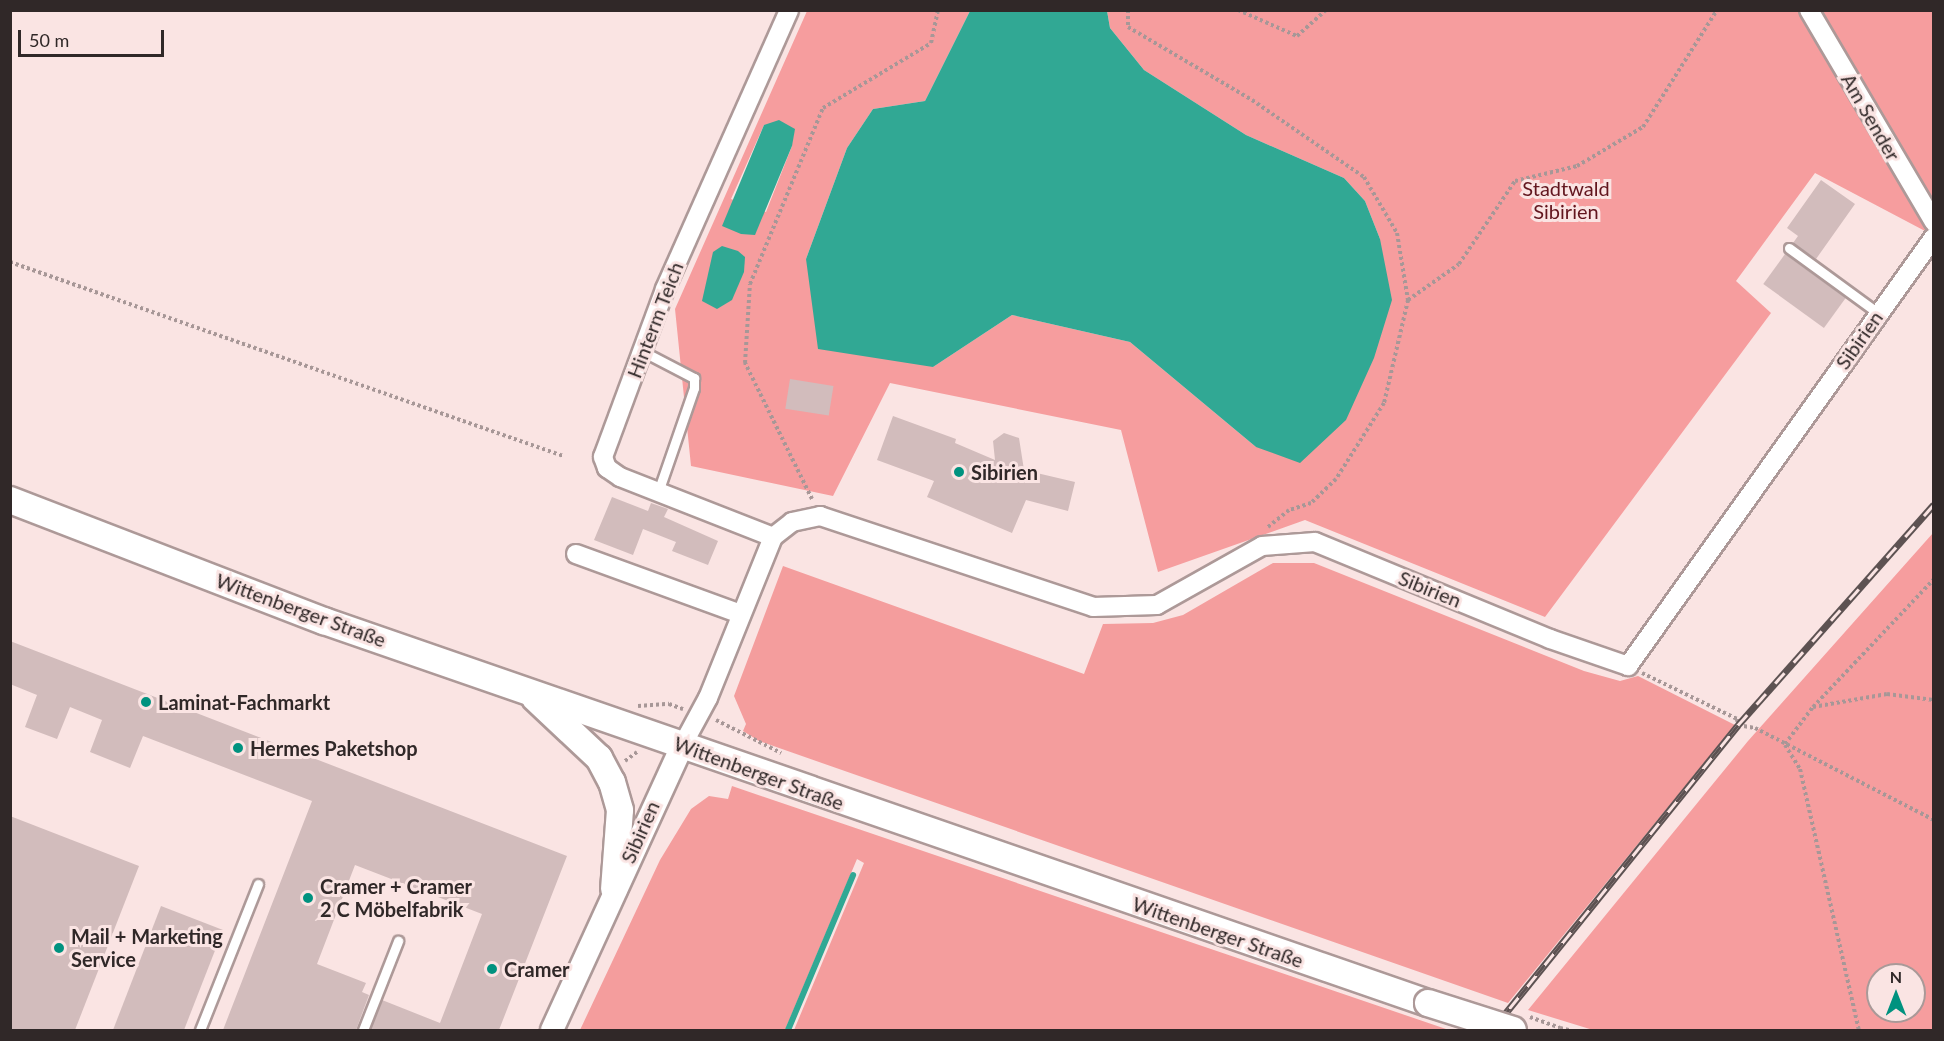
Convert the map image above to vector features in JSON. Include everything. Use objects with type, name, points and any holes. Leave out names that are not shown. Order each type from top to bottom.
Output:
[{"type":"main road","name":"Wittenberger Straße","points":[[10,500],[324,621],[1428,1003],[1513,1030]]},
{"type":"main road","points":[[526,690],[595,754],[612,782],[620,810],[620,849],[614,889]]},
{"type":"street","name":"Hinterm Teich","points":[[772,537],[620,477],[607,468],[603,457],[664,289],[789,10]]},
{"type":"street","name":"Am Sender","points":[[1809,10],[1934,222]]},
{"type":"street","name":"Sibirien","points":[[820,516],[1093,607],[1157,605],[1262,546],[1315,542],[1551,639],[1628,666],[1934,237]]},
{"type":"street","points":[[772,537],[792,522],[820,516]]},
{"type":"street","name":"Sibirien","points":[[552,1030],[614,889],[682,746],[708,699],[772,537]]},
{"type":"street","points":[[576,554],[741,614]]},
{"type":"lane","points":[[1789,248],[1878,314]]},
{"type":"lane","points":[[642,351],[694,378],[694,388],[658,492]]},
{"type":"lane","points":[[200,1030],[258,884]]},
{"type":"lane","points":[[363,1030],[398,941]]},
{"type":"path","points":[[820,516],[745,363],[750,284],[823,108],[931,43],[938,10]]},
{"type":"path","points":[[1128,10],[1128,27],[1252,100],[1364,177],[1397,233],[1408,300],[1384,403],[1336,479],[1311,503],[1289,510],[1269,526],[1262,546]]},
{"type":"path","points":[[1238,10],[1297,36],[1326,10]]},
{"type":"path","points":[[1408,300],[1459,264],[1515,181],[1577,166],[1643,127],[1717,10]]},
{"type":"path","points":[[10,262],[563,456]]},
{"type":"path","points":[[1785,744],[1813,707],[1934,579]]},
{"type":"path","points":[[1628,666],[1737,719],[1738,725],[1755,728],[1934,820]]},
{"type":"path","points":[[1813,707],[1887,694],[1934,700]]},
{"type":"path","points":[[1785,744],[1800,769],[1859,1030]]},
{"type":"path","points":[[1560,1028],[1569,1030]]},
{"type":"shaded area","points":[[970,11],[1107,11],[1110,28],[1144,70],[1246,135],[1344,178],[1365,201],[1380,239],[1392,300],[1374,358],[1346,420],[1300,463],[1256,447],[1130,342],[1012,315],[933,367],[818,349],[806,259],[847,148],[873,109],[925,101]]},
{"type":"shaded area","points":[[779,120],[795,129],[792,146],[755,235],[741,234],[722,226],[764,125]]},
{"type":"shaded area","points":[[722,246],[738,251],[745,257],[744,272],[732,300],[717,309],[702,301],[713,252]]},
{"type":"shaded area","points":[[1273,563],[1314,563],[1584,671],[1620,681],[1638,676],[1735,725],[1508,1003],[759,741],[743,731],[746,724],[734,696],[783,566],[1084,674],[1103,624],[1153,623],[1183,615]]},
{"type":"shaded area","points":[[732,786],[1449,1030],[794,1030],[864,863],[857,859],[785,1030],[580,1030],[660,860],[691,809],[709,796],[728,799]]},
{"type":"green space","name":"Stadtwald Sibirien","points":[[807,11],[970,11],[925,101],[873,109],[847,148],[806,259],[933,367],[1012,315],[1130,342],[1256,447],[1380,239],[1365,201],[1344,178],[1246,135],[1144,70],[1110,28],[1107,11],[1933,11],[1933,222],[1925,231],[1815,173],[1736,281],[1771,313],[1545,617],[1305,520],[1158,572],[1121,430],[890,383],[833,496],[691,466],[675,309]],"holes":[[[764,125],[792,146],[766,212],[731,199]]]},
{"type":"green space","points":[[1933,533],[1933,1030],[1593,1030],[1528,1010],[1748,741]]},
{"type":"building","points":[[1821,180],[1855,204],[1816,259],[1793,243],[1798,236],[1787,228]]},
{"type":"building","points":[[1785,254],[1846,298],[1824,328],[1763,284]]},
{"type":"building","points":[[790,379],[833,386],[829,416],[785,409]]},
{"type":"building","name":"Sibirien","points":[[893,416],[956,439],[955,443],[995,460],[993,441],[1004,433],[1019,438],[1024,470],[1075,482],[1068,511],[1026,500],[1012,533],[927,497],[934,481],[877,460]]},
{"type":"building","points":[[612,497],[648,511],[651,503],[668,509],[664,517],[718,541],[708,565],[672,551],[676,542],[643,529],[633,555],[594,540]]},
{"type":"building","points":[[10,641],[567,856],[499,1030],[370,1030],[382,1000],[440,1023],[482,914],[355,865],[317,964],[366,983],[362,992],[369,995],[356,1030],[223,1030],[312,801],[143,736],[130,768],[90,752],[102,720],[70,707],[57,739],[25,727],[37,695],[10,684]]},
{"type":"building","name":"Mail + Marketing Service","points":[[10,816],[139,866],[75,1030],[10,1030]]},
{"type":"building","points":[[161,906],[223,930],[184,1030],[113,1030]]},
{"type":"waterway","points":[[788,1030],[853,875]]},
{"type":"railway","points":[[1492,1030],[1738,725],[1934,504]]},
{"type":"place","name":"Sibirien","points":[[959,472]]},
{"type":"place","name":"Laminat-Fachmarkt","points":[[146,702]]},
{"type":"place","name":"Hermes Paketshop","points":[[238,748]]},
{"type":"place","name":"Cramer + Cramer 2 C Möbelfabrik","points":[[308,898]]},
{"type":"place","name":"Mail + Marketing Service","points":[[59,948]]},
{"type":"place","name":"Cramer","points":[[492,969]]}]
